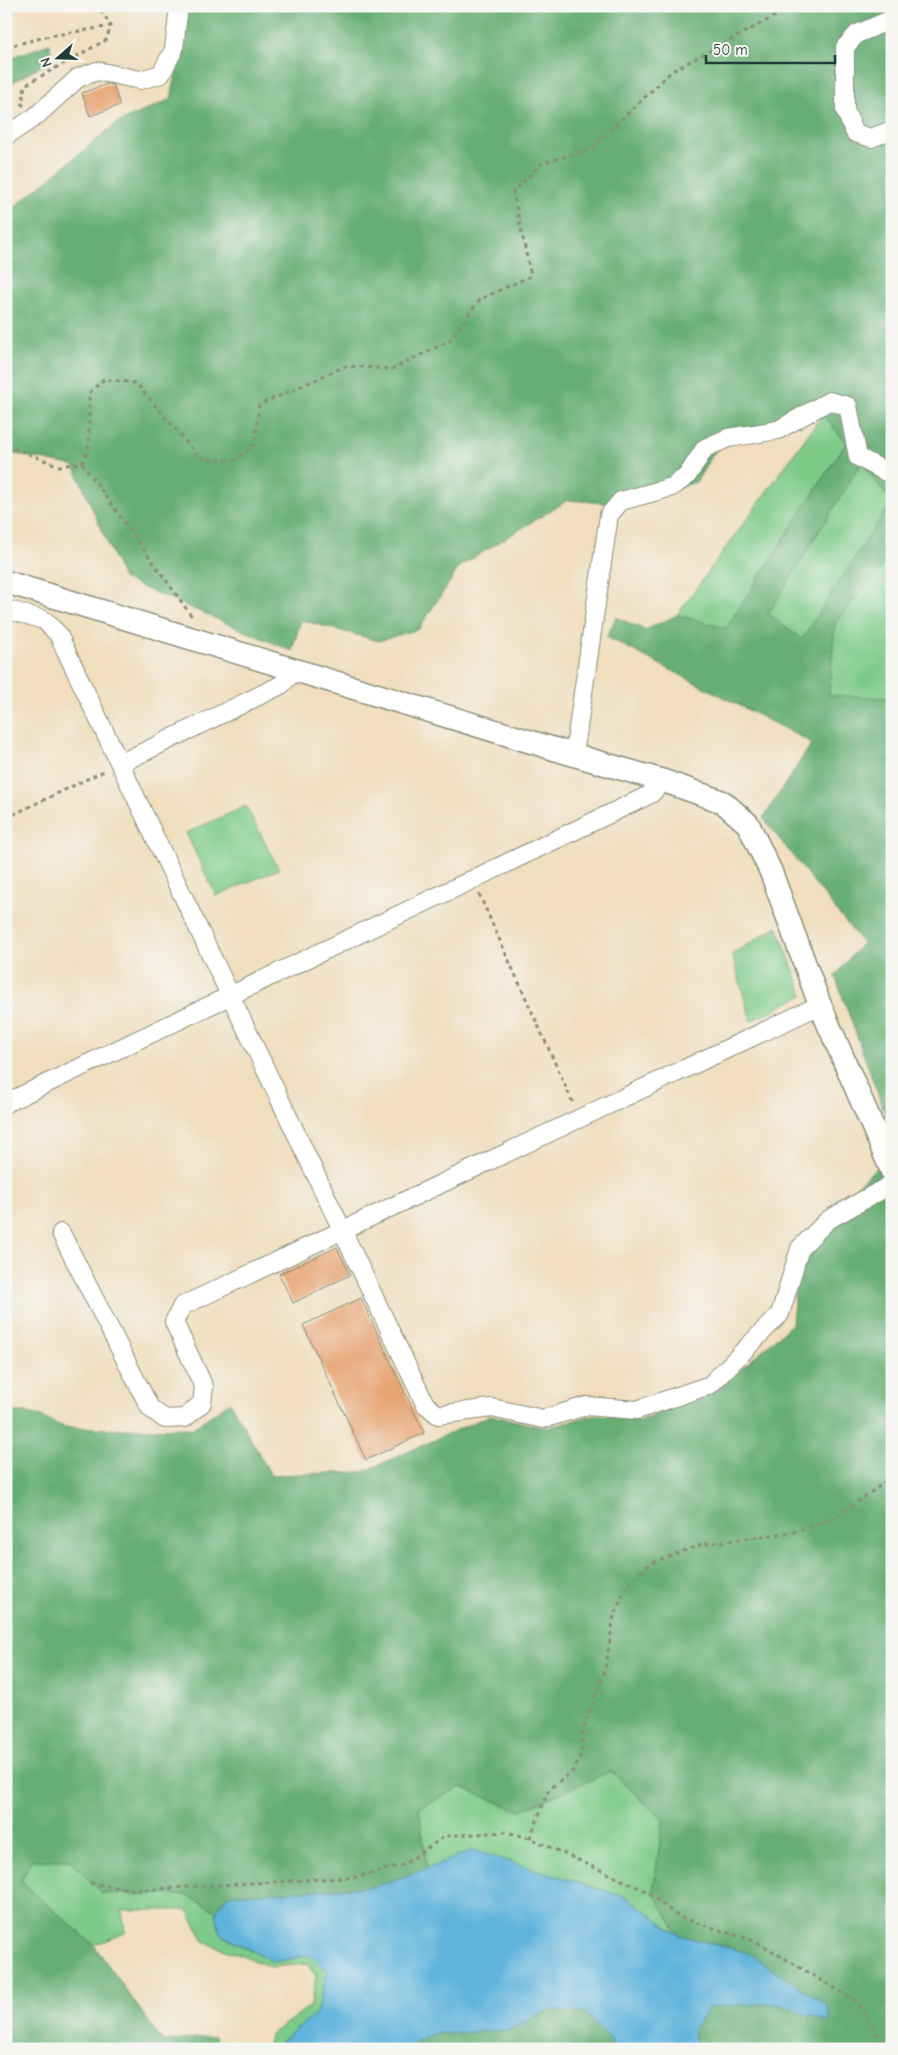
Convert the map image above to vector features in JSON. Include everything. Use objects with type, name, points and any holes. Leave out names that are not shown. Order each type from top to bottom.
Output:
[{"type":"street","points":[[6,136],[35,117],[78,78],[97,72],[140,80],[162,74],[174,49],[178,6]]},
{"type":"street","points":[[892,19],[857,34],[845,47],[845,110],[856,133],[871,138],[892,130]]},
{"type":"street","points":[[574,755],[609,515],[622,501],[672,487],[686,476],[705,448],[728,438],[778,430],[829,401],[848,406],[858,457],[888,472],[892,472]]},
{"type":"street","points":[[6,582],[664,781],[722,802],[748,824],[771,872],[820,1005],[892,1171]]},
{"type":"street","points":[[6,608],[44,620],[58,634],[425,1404],[438,1415],[492,1408],[542,1419],[586,1406],[637,1410],[710,1385],[780,1314],[800,1248],[828,1220],[892,1184]]},
{"type":"street","points":[[121,763],[281,685],[295,670]]},
{"type":"street","points":[[6,1103],[651,794],[664,781]]},
{"type":"street","points":[[61,1233],[150,1408],[165,1419],[185,1418],[202,1403],[204,1387],[174,1322],[182,1306],[341,1229],[820,1005]]},
{"type":"path","points":[[98,6],[111,26]]},
{"type":"path","points":[[82,463],[89,447],[89,394],[104,379],[136,383],[200,458],[234,461],[255,444],[260,405],[346,366],[392,369],[449,341],[480,299],[531,276],[513,192],[530,174],[542,163],[591,149],[672,70],[794,6]]},
{"type":"path","points":[[6,48],[49,36],[111,26]]},
{"type":"path","points":[[35,117],[22,104],[25,85],[106,40],[111,26]]},
{"type":"path","points":[[6,446],[59,466],[82,463]]},
{"type":"path","points":[[82,463],[179,597],[210,644]]},
{"type":"path","points":[[6,818],[121,763]]},
{"type":"path","points":[[472,879],[580,1117]]},
{"type":"path","points":[[530,1838],[548,1789],[573,1771],[581,1755],[584,1730],[605,1670],[614,1615],[628,1584],[651,1563],[702,1544],[794,1532],[837,1517],[892,1478]]},
{"type":"path","points":[[90,1883],[136,1890],[357,1877],[402,1865],[445,1836],[506,1832],[530,1838],[646,1891],[679,1918],[757,1942],[856,2001],[887,2049]]},
{"type":"green space","points":[[190,6],[892,6],[892,555],[835,623],[829,695],[892,698],[892,1133],[835,976],[862,943],[763,818],[812,743],[607,637],[616,617],[645,630],[677,615],[726,628],[846,443],[823,414],[719,445],[696,482],[629,505],[568,500],[460,566],[419,629],[379,641],[301,620],[292,651],[123,579],[74,466],[6,452],[6,214],[117,123],[171,99]],"holes":[[[862,462],[891,502],[802,639],[768,614]]]},
{"type":"green space","points":[[50,44],[52,60],[9,84],[11,122],[6,125],[6,59]]},
{"type":"green space","points":[[823,414],[846,443],[726,629],[677,615]]},
{"type":"green space","points":[[862,462],[891,502],[802,640],[768,614]]},
{"type":"green space","points":[[892,555],[892,698],[829,696],[835,623]]},
{"type":"green space","points":[[246,806],[279,869],[216,896],[186,833]]},
{"type":"green space","points":[[777,926],[803,995],[751,1021],[732,954]]},
{"type":"green space","points":[[892,1153],[892,2049],[696,2049],[693,2030],[709,2007],[774,2003],[829,2021],[748,1953],[679,1935],[653,1892],[663,1820],[611,1771],[519,1811],[461,1787],[419,1808],[427,1869],[373,1887],[228,1895],[216,1911],[187,1895],[102,1893],[69,1860],[31,1860],[21,1882],[94,1945],[163,2042],[214,2036],[222,2049],[6,2049],[6,1415],[16,1412],[34,1414],[64,1427],[125,1429],[193,1428],[230,1402],[271,1475],[363,1472],[490,1415],[546,1428],[597,1414],[639,1421],[716,1391],[792,1324],[799,1240]]},
{"type":"green space","points":[[611,1771],[663,1820],[653,1892],[679,1935],[628,1898],[472,1850],[427,1869],[419,1808],[461,1787],[519,1811]]},
{"type":"green space","points":[[31,1860],[70,1860],[103,1893],[187,1895],[216,1911],[220,1934],[274,1962],[310,1955],[328,1971],[316,2014],[280,2042],[279,2049],[267,2049],[270,2035],[311,2005],[316,1976],[307,1964],[271,1967],[204,1942],[188,1910],[122,1910],[125,1933],[94,1945],[21,1882]]},
{"type":"green space","points":[[549,2010],[585,2013],[610,2038],[614,2049],[405,2049],[433,2034],[509,2030]]},
{"type":"water","points":[[472,1850],[628,1898],[679,1935],[748,1953],[828,2006],[829,2022],[774,2003],[709,2007],[693,2030],[696,2049],[614,2049],[610,2038],[585,2013],[549,2010],[509,2030],[433,2034],[405,2049],[279,2049],[280,2042],[316,2014],[328,1971],[310,1955],[274,1962],[220,1934],[216,1911],[228,1895],[373,1887],[427,1869]]},
{"type":"building","points":[[107,84],[113,85],[120,105],[90,116],[82,93]]},
{"type":"building","points":[[337,1247],[350,1275],[293,1303],[279,1274]]},
{"type":"building","points":[[361,1298],[424,1433],[366,1460],[303,1325]]}]
